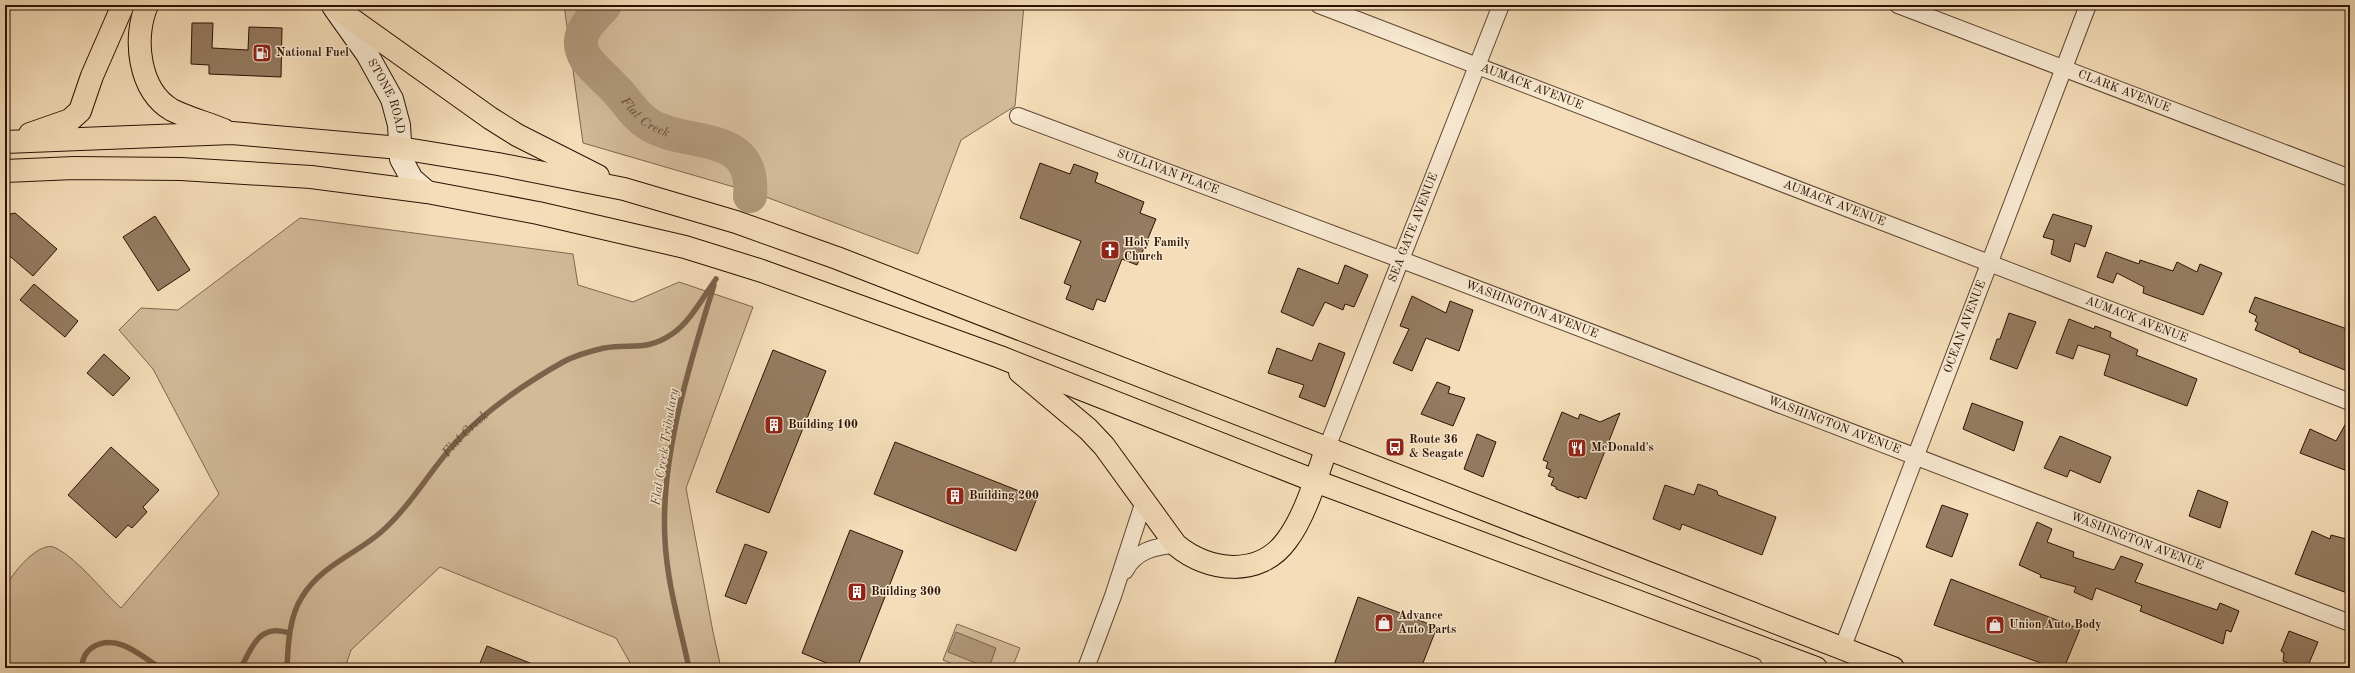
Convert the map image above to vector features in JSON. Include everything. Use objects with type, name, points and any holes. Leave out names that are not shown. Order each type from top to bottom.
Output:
[{"type":"highway","points":[[8,142],[70,120],[80,111],[92,76],[123,5]]},
{"type":"highway","points":[[148,5],[139,35],[140,55],[144,71],[151,86],[162,101],[172,110],[232,133]]},
{"type":"highway","points":[[332,5],[503,126],[624,190]]},
{"type":"highway","points":[[8,142],[232,133],[400,148],[498,164],[624,190],[776,236],[1326,450],[1623,563],[1842,650],[1893,668]]},
{"type":"highway","points":[[5,171],[74,168],[241,171],[311,177],[427,192],[538,213],[685,247],[762,271],[1000,357],[1315,481],[1816,668]]},
{"type":"highway","points":[[1000,357],[1030,379],[1088,429],[1104,446],[1176,545],[1186,554],[1212,565],[1242,567],[1263,560],[1274,554],[1290,536],[1315,481],[1326,450]]},
{"type":"main road","name":"STONE ROAD","points":[[332,5],[367,54],[392,99],[399,125],[401,159],[406,171],[427,192]]},
{"type":"street","name":"AUMACK AVENUE","points":[[1319,5],[1990,262],[2350,402]]},
{"type":"street","name":"SEA GATE AVENUE","points":[[1326,450],[1501,5]]},
{"type":"street","name":"CLARK AVENUE","points":[[1898,5],[2350,178]]},
{"type":"street","name":"OCEAN AVENUE","points":[[1842,650],[2088,5]]},
{"type":"street","name":"SULLIVAN PLACE","points":[[1018,116],[1319,228]]},
{"type":"street","name":"WASHINGTON AVENUE","points":[[1319,228],[2350,623]]},
{"type":"street","points":[[1086,668],[1113,596],[1144,502]]},
{"type":"street","points":[[1113,596],[1126,568],[1137,556],[1151,548],[1176,545]]},
{"type":"street","points":[[1755,644],[1767,655],[1775,668]]},
{"type":"shaded area","points":[[564,5],[1024,5],[1015,106],[961,140],[918,254],[758,194],[583,143]]},
{"type":"shaded area","points":[[300,218],[573,254],[578,285],[633,302],[679,282],[753,307],[686,488],[721,668],[633,668],[616,638],[440,567],[351,650],[345,668],[5,668],[5,588],[19,567],[34,553],[49,547],[56,548],[82,568],[121,608],[219,494],[153,369],[119,330],[141,308],[178,310]]},
{"type":"shaded area","points":[[957,624],[1020,648],[1012,668],[963,668],[943,660]]},
{"type":"shaded area","points":[[956,632],[996,648],[989,668],[948,652]]},
{"type":"building","points":[[192,23],[213,23],[212,48],[248,50],[249,27],[282,28],[281,77],[209,74],[209,65],[191,64]]},
{"type":"building","name":"Holy Family Church","points":[[1040,163],[1070,174],[1074,164],[1098,173],[1095,182],[1144,202],[1140,213],[1156,219],[1137,265],[1122,259],[1105,302],[1097,299],[1093,310],[1066,299],[1071,286],[1064,283],[1081,241],[1020,218]]},
{"type":"building","points":[[15,213],[57,249],[33,276],[5,252],[5,215]]},
{"type":"building","points":[[2053,214],[2092,226],[2085,247],[2075,243],[2070,262],[2051,254],[2054,240],[2043,237]]},
{"type":"building","points":[[155,216],[190,270],[158,291],[123,237]]},
{"type":"building","points":[[2106,252],[2139,264],[2140,260],[2173,271],[2177,262],[2197,272],[2200,264],[2222,273],[2203,315],[2143,293],[2144,287],[2117,273],[2113,283],[2097,277]]},
{"type":"building","points":[[1345,265],[1368,275],[1354,307],[1345,304],[1343,310],[1325,302],[1313,326],[1281,312],[1298,268],[1338,284]]},
{"type":"building","points":[[34,284],[78,321],[65,337],[20,300]]},
{"type":"building","points":[[1412,296],[1446,313],[1450,301],[1473,310],[1459,351],[1426,338],[1412,371],[1393,363],[1409,329],[1400,326]]},
{"type":"building","points":[[2255,297],[2350,330],[2350,372],[2299,352],[2300,350],[2255,330],[2258,323],[2255,321],[2257,316],[2249,312]]},
{"type":"building","points":[[2009,313],[2036,322],[2017,369],[1990,359],[1997,339],[2000,339]]},
{"type":"building","points":[[2069,319],[2094,329],[2095,326],[2111,332],[2110,337],[2138,350],[2136,355],[2197,379],[2187,406],[2104,375],[2110,355],[2078,345],[2073,359],[2056,353]]},
{"type":"building","points":[[1319,343],[1345,353],[1325,407],[1299,397],[1304,385],[1268,373],[1277,348],[1312,361]]},
{"type":"building","name":"Building 100","points":[[773,350],[826,371],[769,513],[716,492]]},
{"type":"building","points":[[104,354],[130,378],[113,396],[87,373]]},
{"type":"building","points":[[1437,382],[1450,387],[1448,393],[1465,398],[1453,426],[1421,414]]},
{"type":"building","points":[[1972,403],[2023,422],[2014,451],[1963,429]]},
{"type":"building","name":"McDonald's","points":[[1562,412],[1578,419],[1580,414],[1600,422],[1620,413],[1586,499],[1579,496],[1579,498],[1556,489],[1556,487],[1551,485],[1554,478],[1548,476],[1551,470],[1546,468],[1548,462],[1543,460]]},
{"type":"building","points":[[2350,416],[2350,472],[2300,453],[2310,429],[2336,441]]},
{"type":"building","points":[[1477,434],[1496,442],[1483,477],[1464,469]]},
{"type":"building","points":[[2060,436],[2111,457],[2100,483],[2070,470],[2067,477],[2044,468]]},
{"type":"building","name":"Building 200","points":[[895,442],[1037,498],[1016,551],[874,494]]},
{"type":"building","points":[[111,447],[159,490],[143,507],[147,512],[132,528],[128,525],[116,538],[68,495]]},
{"type":"building","points":[[1698,484],[1717,491],[1718,495],[1776,517],[1762,555],[1682,524],[1680,530],[1653,519],[1665,485],[1694,495]]},
{"type":"building","points":[[2198,490],[2228,502],[2220,528],[2189,516]]},
{"type":"building","points":[[1942,505],[1968,514],[1952,557],[1926,547]]},
{"type":"building","points":[[2037,522],[2052,529],[2047,542],[2074,552],[2073,557],[2114,570],[2121,556],[2143,564],[2135,582],[2217,610],[2220,603],[2239,611],[2231,632],[2226,630],[2223,644],[2140,611],[2142,606],[2096,588],[2092,600],[2074,592],[2076,587],[2040,577],[2041,575],[2019,565]]},
{"type":"building","name":"Building 300","points":[[850,530],[903,551],[857,668],[839,668],[802,653]]},
{"type":"building","points":[[2312,531],[2330,539],[2331,535],[2350,540],[2350,594],[2295,574]]},
{"type":"building","points":[[745,544],[767,552],[746,604],[725,596]]},
{"type":"building","points":[[1951,579],[2080,629],[2064,668],[2055,668],[1934,625]]},
{"type":"building","points":[[1358,597],[1437,627],[1421,668],[1333,668]]},
{"type":"building","points":[[2289,631],[2318,642],[2307,668],[2289,668],[2291,664],[2283,661],[2284,653],[2281,651]]},
{"type":"building","points":[[487,646],[540,667],[540,668],[478,668]]},
{"type":"waterway","name":"Flat Creek","points":[[605,5],[584,30],[581,43],[582,51],[586,59],[645,122],[665,132],[716,144],[731,150],[742,160],[749,175],[750,196]]},
{"type":"waterway","name":"Flat Creek","points":[[287,668],[289,641],[294,613],[302,597],[310,586],[328,569],[370,541],[391,523],[455,443],[479,420],[506,398],[548,370],[567,360],[604,348],[646,345],[663,340],[685,323],[716,279]]},
{"type":"waterway","name":"Flat Creek Tributary","points":[[689,668],[674,604],[666,556],[665,509],[667,476],[672,444],[687,378],[714,285]]},
{"type":"waterway","points":[[241,668],[258,638],[271,631],[289,633]]},
{"type":"waterway","points":[[82,668],[84,656],[90,649],[102,643],[119,644],[128,647],[160,668]]},
{"type":"place","name":"National Fuel","points":[[262,53]]},
{"type":"place","name":"Holy Family Church","points":[[1110,250]]},
{"type":"place","name":"Building 100","points":[[774,425]]},
{"type":"place","name":"Route 36 & Seagate","points":[[1395,447]]},
{"type":"place","name":"McDonald's","points":[[1577,448]]},
{"type":"place","name":"Building 200","points":[[955,496]]},
{"type":"place","name":"Building 300","points":[[857,592]]},
{"type":"place","name":"Advance Auto Parts","points":[[1384,623]]},
{"type":"place","name":"Union Auto Body","points":[[1995,625]]}]
